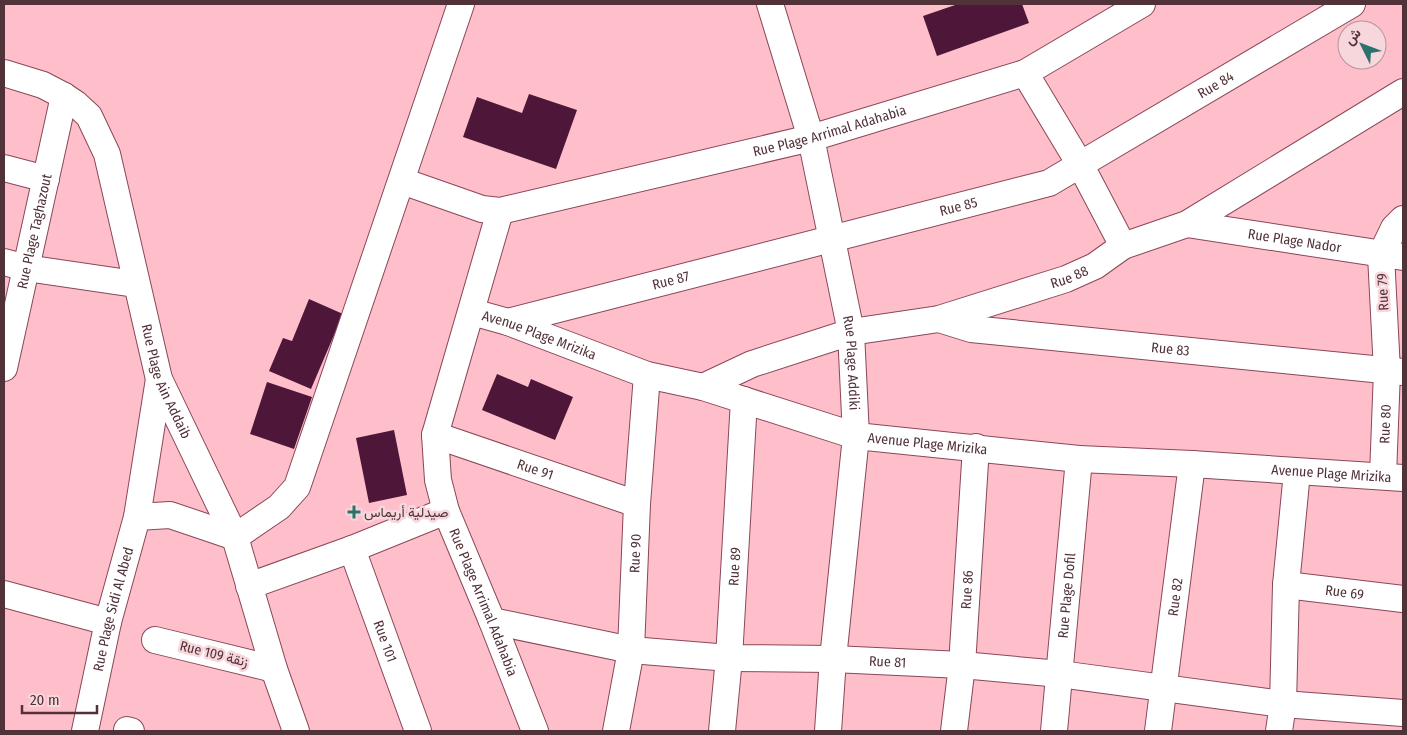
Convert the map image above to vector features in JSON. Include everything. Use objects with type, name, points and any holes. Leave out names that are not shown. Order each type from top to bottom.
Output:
[{"type":"street","points":[[137,517],[170,515],[235,537],[279,507],[297,487],[461,4]]},
{"type":"street","name":"Rue Plage Addiki","points":[[770,4],[811,138],[851,332],[856,436],[833,659],[828,731]]},
{"type":"street","name":"Rue Plage Arrimal Adahabia","points":[[402,181],[482,209],[500,211],[811,138],[1025,73],[1142,4]]},
{"type":"street","name":"Rue 84","points":[[1081,166],[1352,4]]},
{"type":"street","name":"Rue Plage Ain Addaib","points":[[4,73],[43,85],[64,96],[89,116],[107,154],[135,284],[159,379],[235,537],[248,586],[296,731]]},
{"type":"street","points":[[1025,73],[1081,166],[1123,246]]},
{"type":"street","name":"Rue 88","points":[[703,387],[752,364],[851,332],[939,319],[1066,279],[1095,266],[1123,246],[1187,224],[1403,92]]},
{"type":"street","name":"Rue Plage Taghazout","points":[[4,368],[15,265],[46,179],[64,96]]},
{"type":"street","name":"Rue 85","points":[[832,237],[1048,183],[1081,166]]},
{"type":"street","points":[[4,168],[46,179]]},
{"type":"street","name":"Rue Plage Arrimal Adahabia","points":[[500,211],[435,435],[438,480],[446,511],[535,731]]},
{"type":"street","name":"Rue 79","points":[[1395,372],[1392,256],[1394,228],[1403,219]]},
{"type":"street","name":"Rue Plage Nador","points":[[1187,224],[1392,256]]},
{"type":"street","name":"Rue 87","points":[[508,322],[832,237]]},
{"type":"street","points":[[15,265],[135,284]]},
{"type":"street","name":"Avenue Plage Mrizika","points":[[472,312],[508,322],[647,374],[703,387],[856,436],[1078,459],[1192,464],[1393,477]]},
{"type":"street","name":"Rue 83","points":[[939,319],[971,329],[1395,372]]},
{"type":"street","name":"Rue 80","points":[[1393,477],[1395,372]]},
{"type":"street","name":"Rue 90","points":[[616,731],[631,650],[637,504],[647,374]]},
{"type":"street","name":"Rue Plage Sidi Al Abed","points":[[85,731],[108,622],[137,517],[159,379]]},
{"type":"street","name":"Rue 89","points":[[722,731],[729,658],[744,400]]},
{"type":"street","name":"Rue 91","points":[[435,435],[637,504]]},
{"type":"street","name":"Rue 86","points":[[954,731],[962,665],[976,447]]},
{"type":"street","name":"Rue Plage Dofil","points":[[1054,731],[1078,459]]},
{"type":"street","name":"Rue 82","points":[[1158,731],[1192,464]]},
{"type":"street","points":[[1279,731],[1283,704],[1286,585],[1297,472]]},
{"type":"street","points":[[248,586],[352,549],[446,511]]},
{"type":"street","name":"Rue 101","points":[[352,549],[418,731]]},
{"type":"street","name":"Rue 69","points":[[1286,585],[1403,598]]},
{"type":"street","points":[[4,594],[108,622]]},
{"type":"street","name":"Rue 81","points":[[492,621],[631,650],[729,658],[833,659],[962,665],[1060,674],[1283,704],[1403,713]]},
{"type":"street","name":"Rue 109 زنقة","points":[[155,640],[274,668]]},
{"type":"building","points":[[958,4],[1022,4],[1029,23],[937,56],[923,16]]},
{"type":"building","points":[[529,94],[577,110],[556,169],[463,137],[477,97],[522,113]]},
{"type":"building","points":[[309,299],[343,314],[311,389],[269,371],[283,338],[292,341]]},
{"type":"building","points":[[497,374],[528,387],[531,379],[573,397],[555,440],[482,410]]},
{"type":"building","points":[[267,382],[312,397],[294,449],[250,434]]},
{"type":"building","points":[[394,430],[407,495],[369,503],[356,438]]},
{"type":"place","name":"صيدلية أريماس","points":[[354,512]]}]
